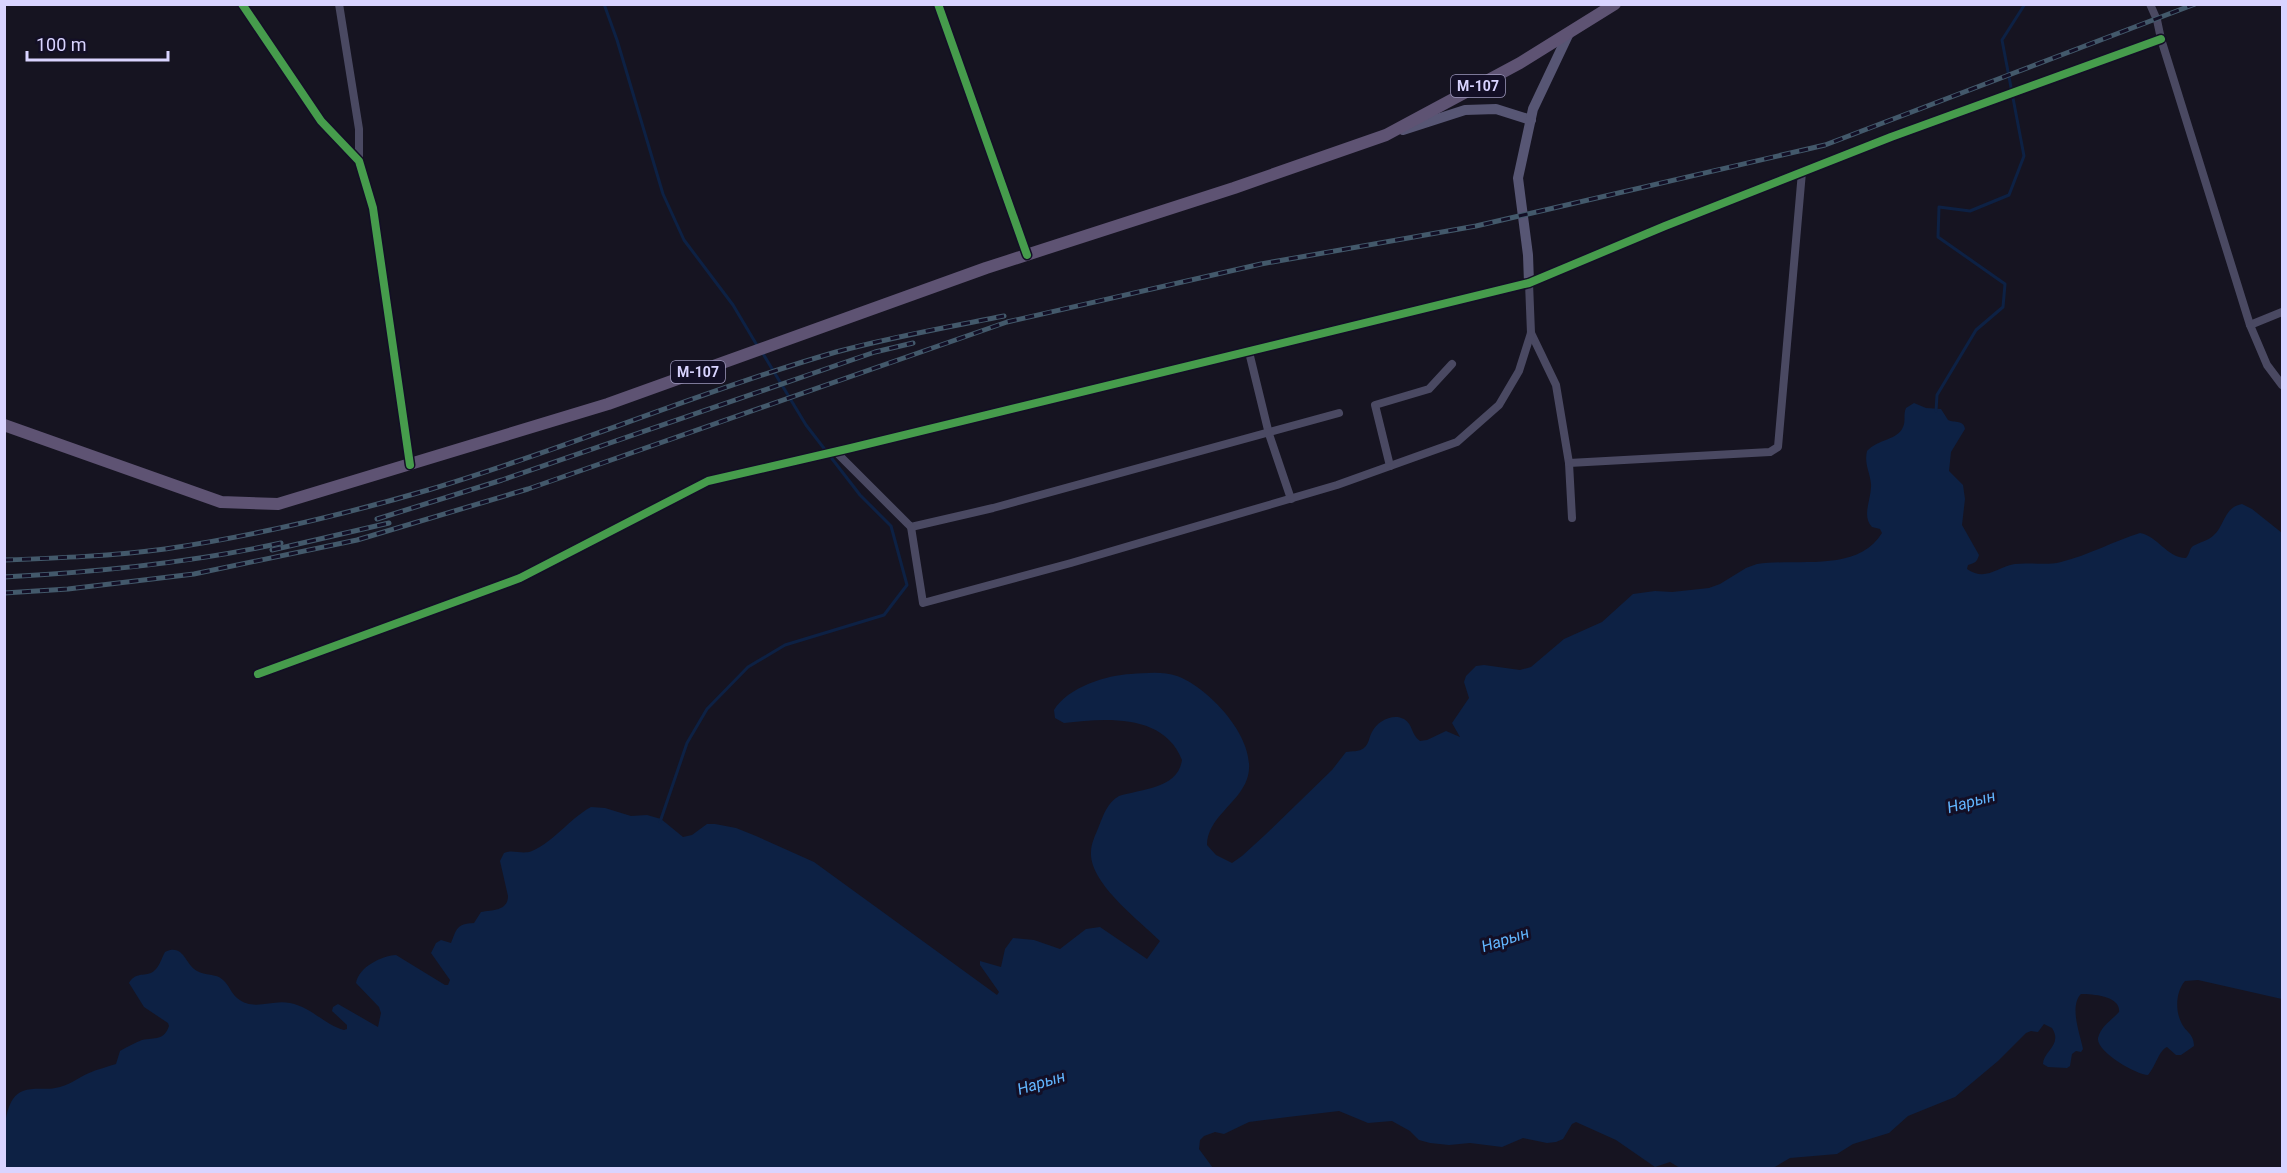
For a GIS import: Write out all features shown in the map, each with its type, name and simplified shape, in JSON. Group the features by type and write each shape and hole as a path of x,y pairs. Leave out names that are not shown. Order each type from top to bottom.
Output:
{"main road":[{"name":"М-107","path":"4,426 221,502 278,504 608,404 1027,255 1245,185 1386,135 1520,63 1616,4"}],"street":[{"path":"242,4 321,121 359,161"},
{"path":"339,4 359,129 359,161 373,208 410,465"},
{"path":"938,4 1027,255"},
{"path":"2150,4 2157,20 2250,325 2267,365 2283,385"},
{"path":"836,452 910,527 923,603 1291,499 1457,442 1499,405 1519,371 1531,333 1528,255 1518,178 1533,109 1569,33"},
{"path":"258,674 520,578 708,481 836,452 1529,283 1665,225 1891,137 2161,39"},
{"path":"1386,135 1465,110 1496,110 1531,120"},
{"path":"1569,463 1770,452 1778,447 1802,172"},
{"path":"2250,325 2283,312"},
{"path":"1531,333 1556,385 1569,463 1572,518"},
{"path":"1249,352 1269,434 1291,499"},
{"path":"1390,466 1375,405 1429,389 1452,364"},
{"path":"910,527 993,508 1339,413"}],"water":[{"name":"Нарын","path":"1914,403 1926,408 1941,409 1948,420 1964,426 1965,429 1951,452 1949,471 1963,485 1965,499 1962,525 1979,555 1975,562 1968,565 1967,569 1974,573 1986,574 2015,564 2061,562 2140,533 2152,538 2173,555 2186,558 2193,546 2207,540 2218,531 2228,512 2242,504 2252,509 2282,533 2282,999 2198,980 2185,981 2178,995 2178,1012 2183,1025 2193,1038 2194,1046 2181,1055 2176,1055 2167,1047 2148,1075 2118,1062 2099,1044 2098,1038 2102,1030 2119,1012 2116,1002 2105,997 2081,994 2076,1013 2083,1049 2081,1052 2076,1051 2072,1054 2070,1066 2067,1068 2048,1067 2043,1064 2055,1039 2052,1028 2044,1024 2038,1032 2026,1033 1998,1061 1955,1097 1908,1116 1889,1133 1853,1144 1837,1154 1790,1158 1773,1168 1680,1168 1670,1162 1655,1167 1616,1140 1576,1122 1572,1124 1563,1139 1556,1142 1547,1143 1523,1138 1502,1147 1470,1143 1449,1145 1419,1140 1410,1131 1392,1121 1368,1123 1339,1111 1249,1122 1224,1134 1215,1132 1204,1136 1200,1140 1199,1149 1213,1168 5,1168 5,1125 10,1104 16,1096 27,1090 65,1086 92,1072 116,1064 120,1051 142,1040 158,1038 167,1031 168,1023 144,1007 129,983 136,976 154,971 165,952 176,950 180,952 197,971 220,978 243,1002 256,1005 283,1002 298,1005 344,1030 347,1029 347,1025 332,1011 333,1007 338,1004 378,1027 381,1013 379,1007 356,983 361,972 378,960 396,955 448,985 450,980 431,953 436,943 441,940 451,943 458,928 474,923 481,912 499,909 505,905 508,896 500,861 504,853 528,852 540,847 591,807 605,808 631,816 647,815 661,819 683,837 692,835 707,824 736,828 814,862 997,995 999,992 980,965 980,961 1001,967 1005,949 1013,938 1034,940 1060,949 1086,929 1100,927 1147,959 1160,941 1107,889 1093,864 1091,849 1106,809 1112,802 1119,796 1166,782 1174,777 1182,760 1173,745 1162,734 1148,726 1115,720 1064,723 1055,718 1054,710 1069,695 1089,684 1111,677 1160,673 1172,674 1190,682 1217,704 1239,733 1249,764 1243,788 1208,835 1207,845 1216,855 1232,863 1265,835 1332,770 1346,752 1364,748 1374,728 1381,721 1395,717 1404,719 1420,741 1446,731 1460,737 1452,723 1469,698 1464,682 1466,676 1476,666 1520,670 1531,667 1564,639 1602,622 1633,594 1709,588 1757,564 1843,559 1871,546 1882,533 1880,529 1872,527 1867,518 1871,484 1867,451 1897,435 1904,425 1906,408"}],"waterway":[{"path":"604,4 663,194 684,240 733,305 758,347"},
{"path":"1936,411 1937,395 1976,330 2003,307 2005,284 1938,237 1939,207 1970,211 2009,195 2024,156 2002,40 2025,4"},
{"path":"660,822 687,743 707,709 748,667 785,645 884,615 907,585 891,526 860,495 806,425 762,352"}],"railway":[{"path":"4,593 68,589 194,574 357,540 528,489 1007,322 1261,264 1476,226 1825,145 2195,4"},
{"path":"4,560 105,555 165,549 232,538 330,516 479,474 733,385 836,352 1004,316"},
{"path":"377,519 502,480 875,352 913,343"},
{"path":"272,550 389,523"},
{"path":"4,577 144,566 281,543"}],"cycle path":[{"path":"242,4 321,121 359,161 373,208 410,465"},
{"path":"938,4 1027,255"},
{"path":"258,674 520,578 708,481 1529,283 1665,226 1891,137 2161,39"}]}
